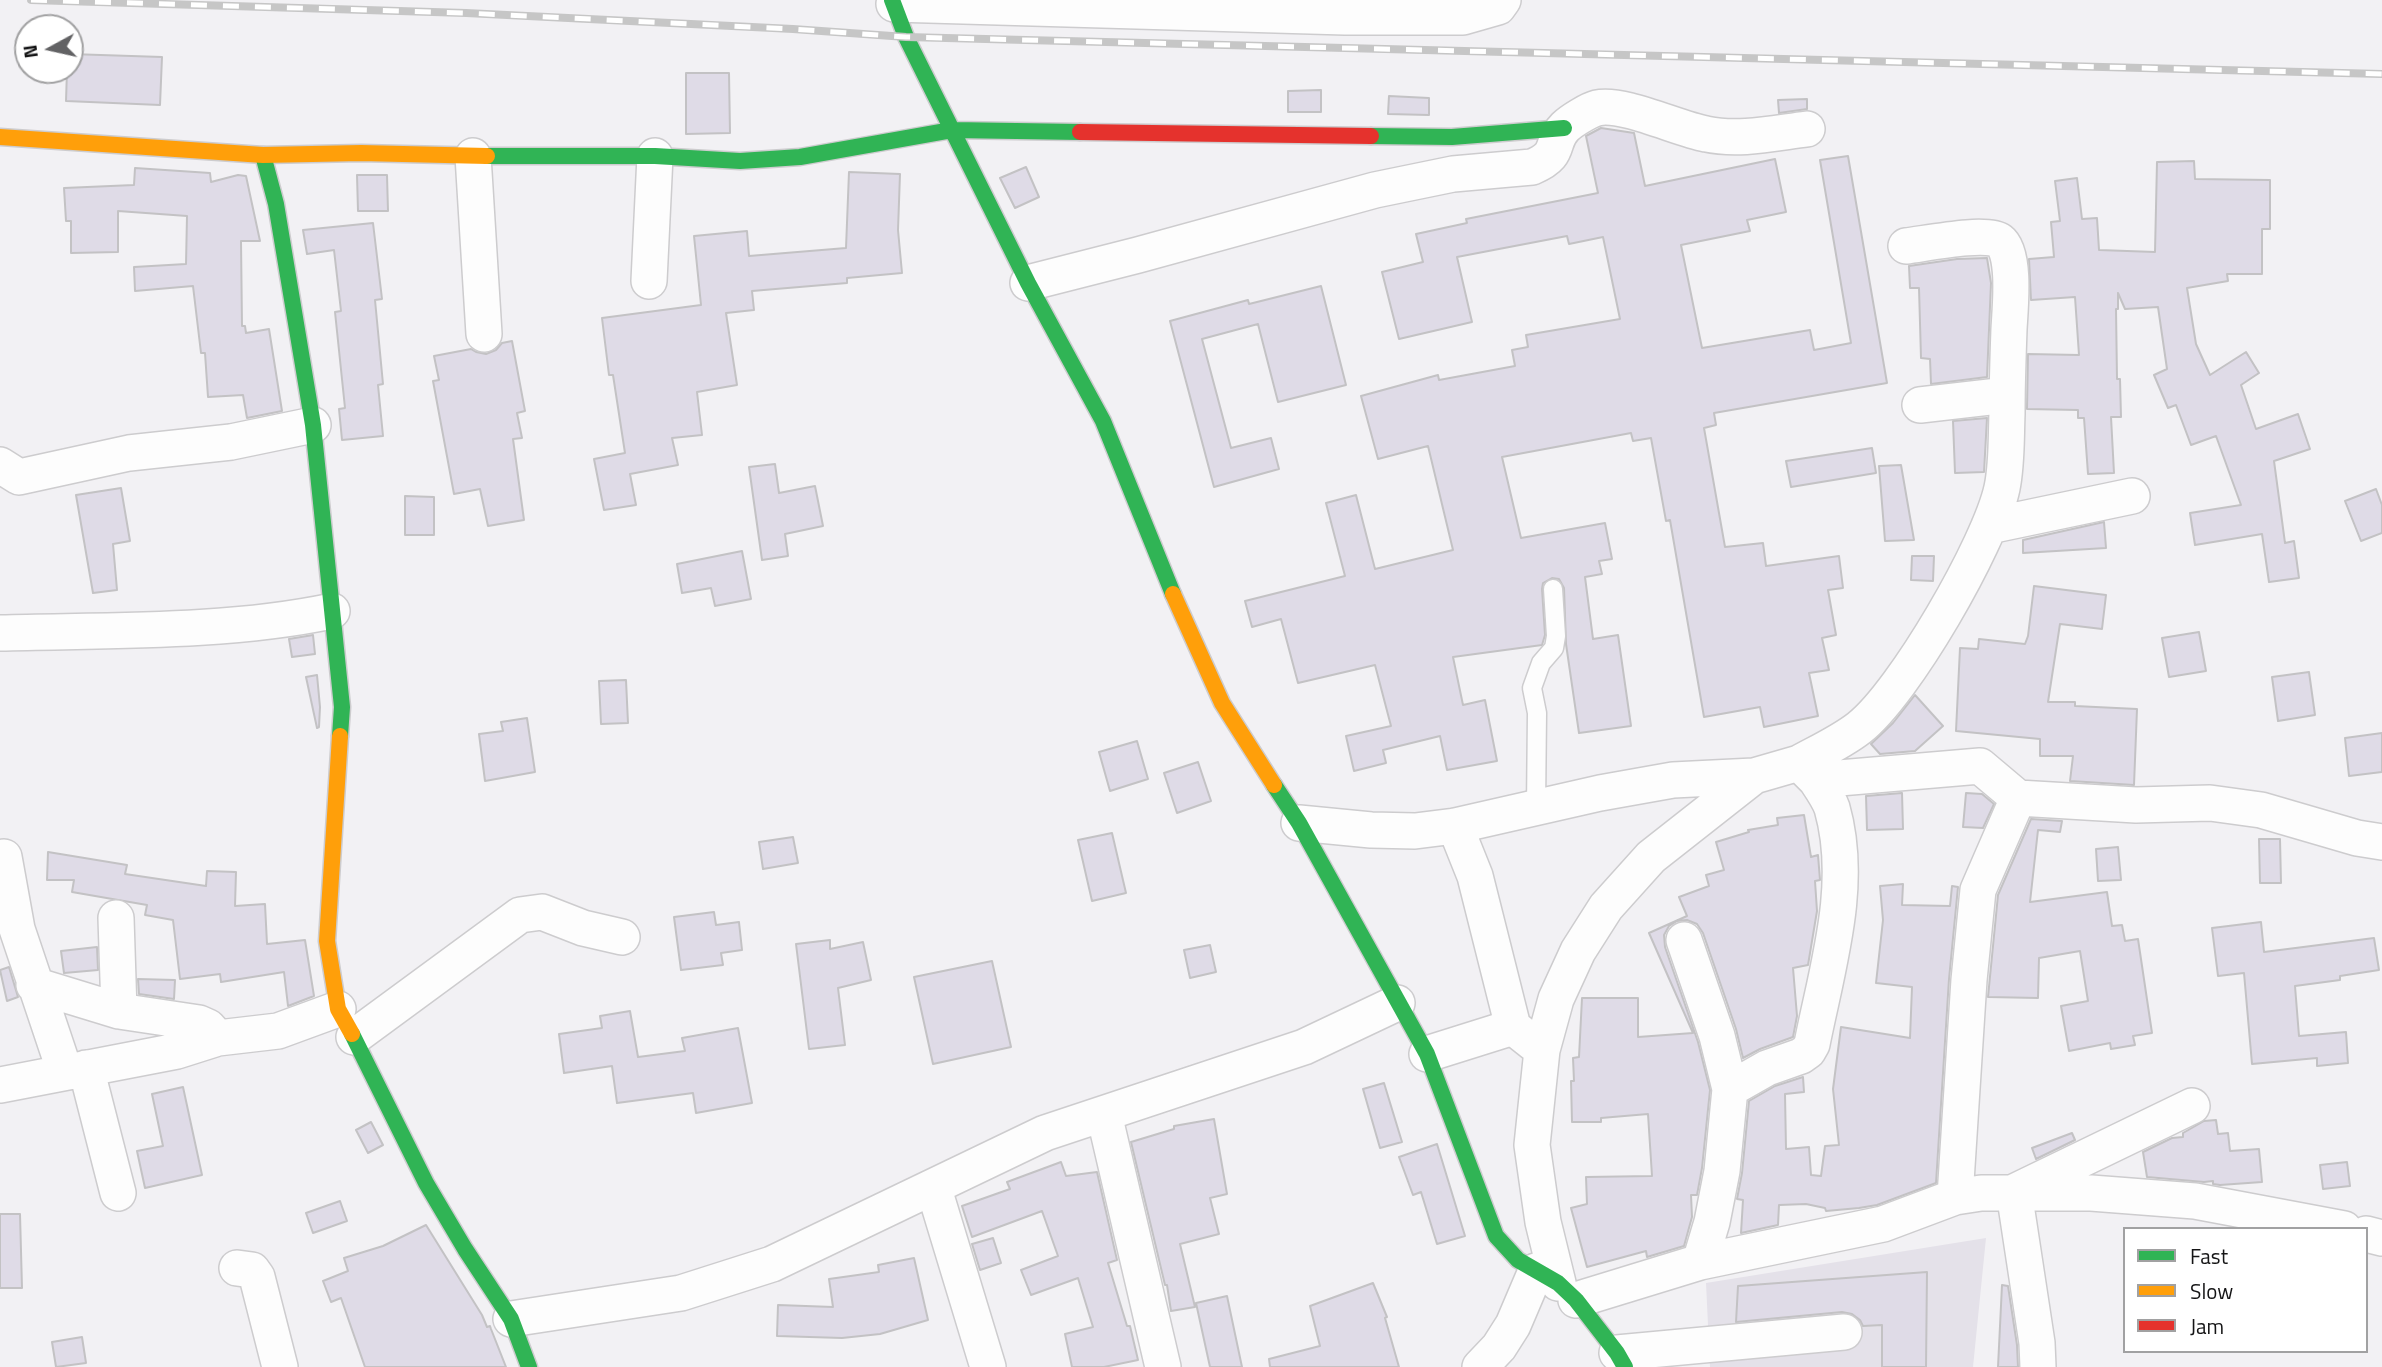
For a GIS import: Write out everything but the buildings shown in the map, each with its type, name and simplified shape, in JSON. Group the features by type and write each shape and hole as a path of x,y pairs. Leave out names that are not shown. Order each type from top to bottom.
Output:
{"street":[{"path":"1503,0 1497,6 1463,17 1345,17 893,2 906,37 1028,283 1103,421 1164,573 1222,704 1299,823 1427,1054 1496,1236 1518,1260 1556,1284 1621,1360 1844,1332"},
{"path":"0,137 263,155 361,153 655,156 740,161 800,158 952,130 1451,138 1564,128 1595,108 1613,107 1704,134 1731,138 1807,129"},
{"path":"1028,283 1375,190 1453,174 1532,167 1552,155 1564,128"},
{"path":"263,155 276,204 313,425 342,708 327,941 346,1023 426,1184 511,1320 528,1367"},
{"path":"473,156 484,334"},
{"path":"649,281 655,156"},
{"path":"1808,772 1860,727 1885,701 1915,661 1965,575 1989,526 2002,489 2006,457 2011,283 2007,250 2004,244 1991,237 1906,246"},
{"path":"1920,405 2007,395"},
{"path":"6,475 129,453 231,442 313,425"},
{"path":"1989,526 2132,496"},
{"path":"0,633 289,621 332,611"},
{"path":"1299,823 1415,831 1455,826 1673,780 1980,766 2018,798 2136,805 2210,803 2261,810 2357,838 2382,842"},
{"path":"1730,1089 1767,1068 1801,1056 1812,1044 1832,945 1840,873 1832,805 1808,772"},
{"path":"1556,1284 1543,1222 1532,1145 1542,1050 1556,999 1578,951 1606,907 1651,857 1754,776"},
{"path":"1955,1197 1969,980 1978,890 2018,798"},
{"path":"1455,826 1475,876 1513,1027 1542,1050"},
{"path":"4,857 17,929 34,985 75,1070 118,1193"},
{"path":"0,1085 177,1051 218,1038 346,1023 520,915 542,912 583,928 622,937"},
{"path":"116,918 119,1011"},
{"path":"1684,940 1717,1036 1730,1089 1722,1171 1712,1222 1700,1262"},
{"path":"34,985 119,1011 199,1023 208,1027 218,1038"},
{"path":"511,1320 681,1293 772,1264 934,1189 1045,1133 1304,1047 1398,1003"},
{"path":"1427,1054 1513,1027"},
{"path":"2014,1192 2192,1106"},
{"path":"1104,1114 1163,1367"},
{"path":"934,1189 988,1367"},
{"path":"2014,1192 2037,1343 2038,1367"},
{"path":"1480,1367 1499,1348 1513,1325 1556,1284 1700,1262 1883,1224 1955,1197 2014,1192 2091,1193 2195,1200 2334,1227"},
{"path":"237,1268 252,1270 257,1276 280,1367"}],"lane":[{"path":"1536,807 1537,713 1532,688 1541,663 1554,648 1556,636 1553,589"}],"shaded area":[{"path":"1986,1238 1973,1367 1710,1367 1706,1283"}],"railway":[{"path":"31,0 466,13 906,37 2382,74"}],"traffic: fast":[{"path":"892,0 906,37 1028,283 1103,421 1173,594"},
{"path":"1371,136 1452,137 1564,128"},
{"path":"487,156 655,156 740,161 800,157 952,130 1080,132"},
{"path":"263,155 276,204 313,425 342,707 340,736"},
{"path":"1274,785 1299,823 1427,1054 1496,1236 1518,1260 1558,1283 1576,1300 1625,1367"},
{"path":"352,1034 426,1183 511,1319 529,1367"}],"traffic: slow":[{"path":"0,137 263,155 361,153 487,156"},
{"path":"1173,594 1222,703 1274,785"},
{"path":"340,736 327,941 338,1009 352,1034"}],"traffic: jam":[{"path":"1080,132 1371,136"}]}
